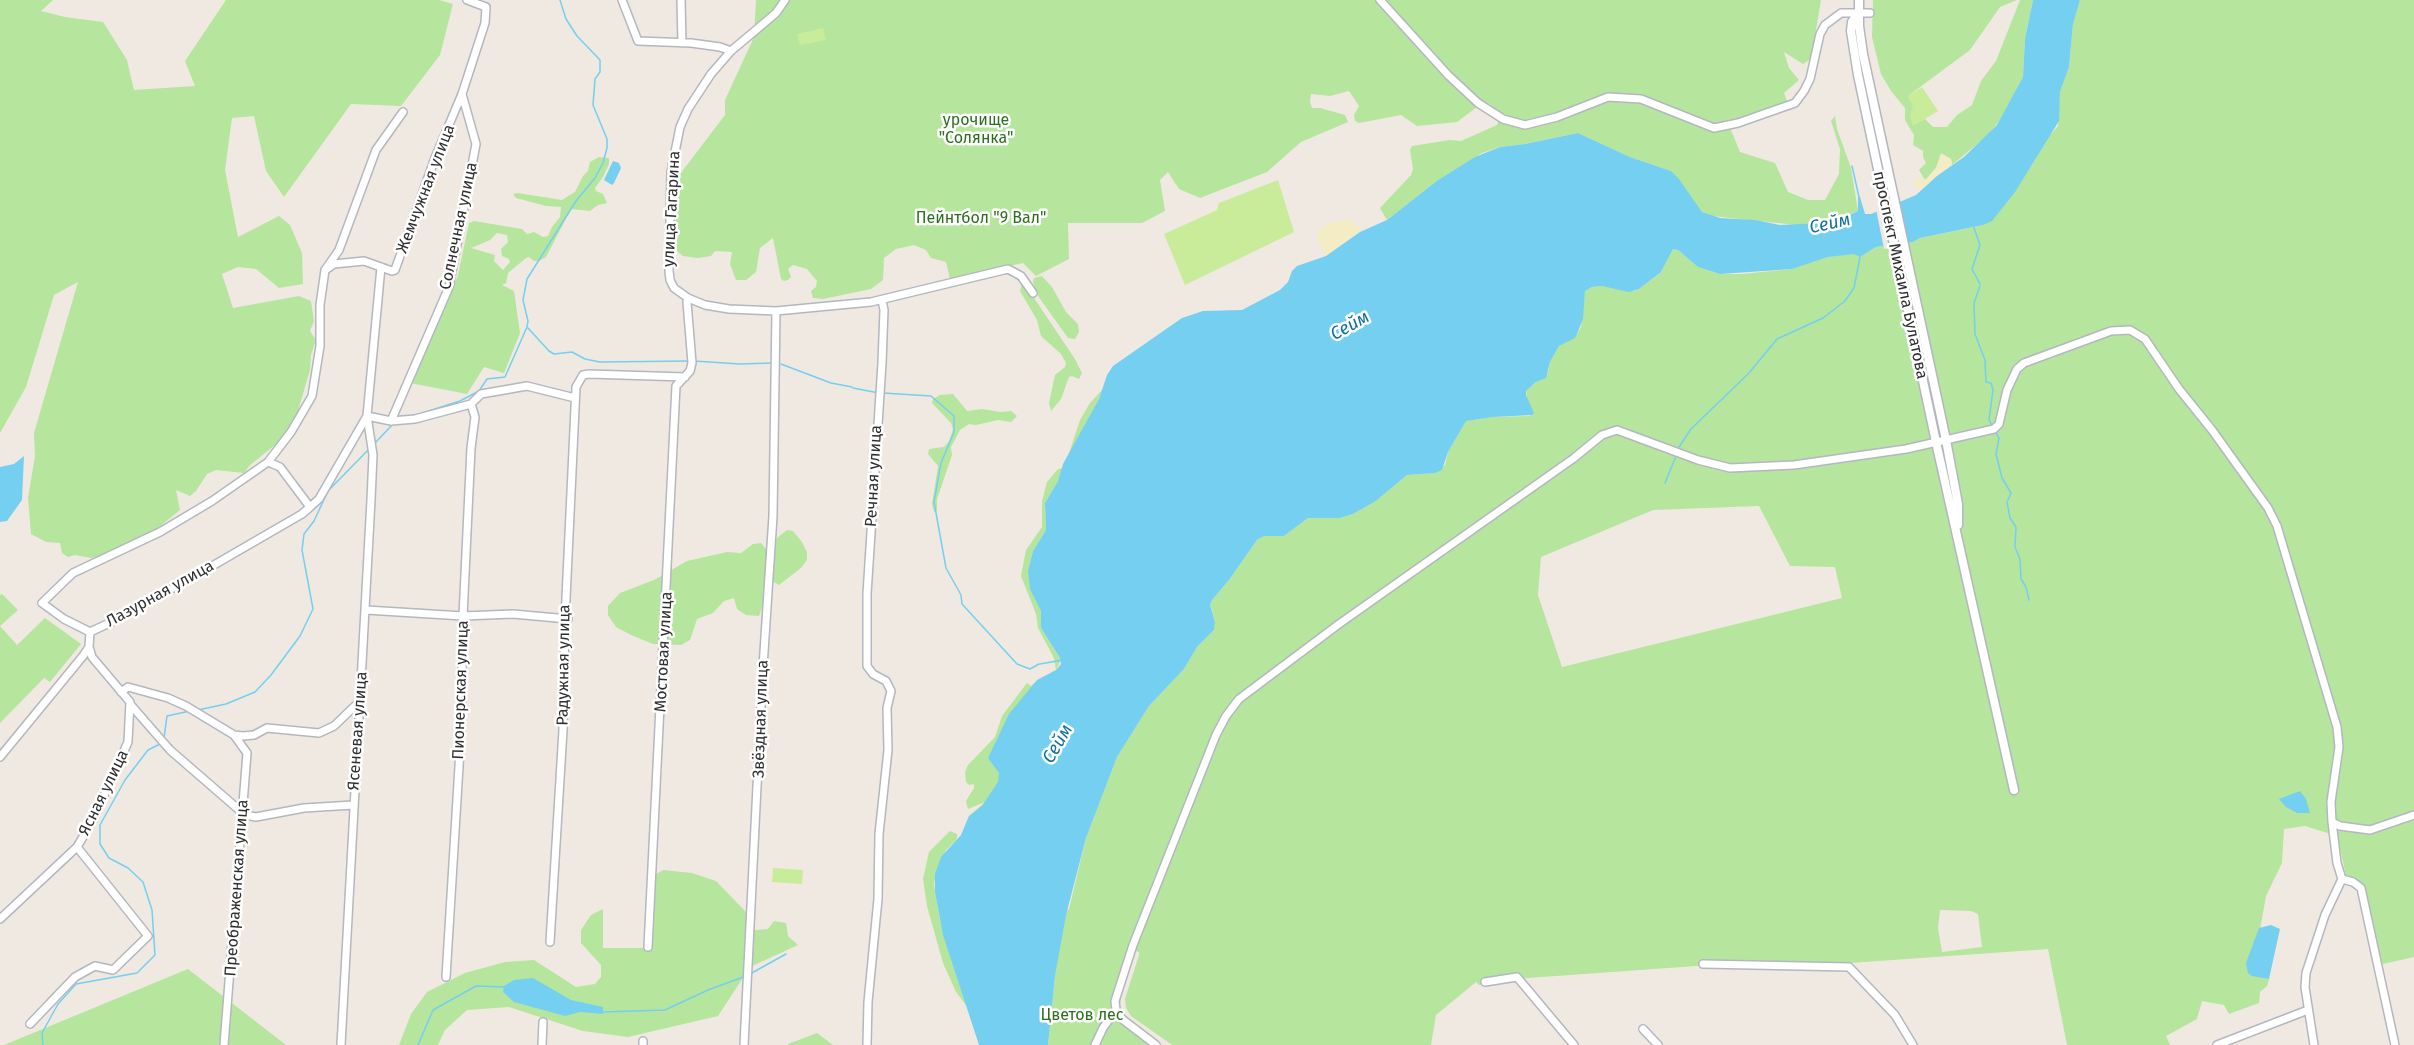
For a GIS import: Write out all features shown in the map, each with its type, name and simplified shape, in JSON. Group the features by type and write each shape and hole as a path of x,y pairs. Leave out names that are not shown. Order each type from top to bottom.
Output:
{"street":[{"path":"462,94 488,11 482,4 466,0"},
{"path":"622,0 638,41 720,47 730,51"},
{"path":"681,0 682,43"},
{"name":"улица Гагарина","path":"688,298 674,288 669,271 670,172 675,142 688,109 699,91 730,51 771,17 785,0"},
{"path":"1380,0 1448,75 1478,104 1503,119 1525,124 1557,117 1608,97 1641,99 1714,128 1738,123 1790,106 1801,95 1810,79 1822,29 1838,15 1870,13"},
{"name":"проспект Михаила Булатова","path":"1859,0 1858,13 1863,54 1886,184 1946,441 1958,504 1957,538"},
{"name":"Жемчужная улица","path":"325,270 334,264 364,261 392,272 395,270 435,158 462,94"},
{"name":"Солнечная улица","path":"391,421 448,286 476,144 462,94"},
{"path":"90,632 64,619 42,603 73,573 159,532 212,501 268,462 280,448 312,396 320,346 320,305 325,270 339,250 376,150 402,112"},
{"name":"Жемчужная улица","path":"368,416 381,267"},
{"name":"проспект Михаила Булатова","path":"1904,268 1936,442 2014,790"},
{"path":"688,298 705,305 729,309 776,311 882,300 1008,269 1021,276 1033,294"},
{"name":"Мостовая улица","path":"648,946 676,386 690,371 692,361 688,298"},
{"name":"Речная улица","path":"867,1045 868,1002 878,899 879,834 888,750 887,708 891,691 886,681 873,674 867,666 866,642 884,310 882,300"},
{"name":"Звёздная улица","path":"744,1045 773,516 776,311"},
{"path":"1095,1045 1103,1028 1116,1010 1118,989 1133,945 1216,735 1226,716 1239,699 1339,624 1602,435 1617,430 1623,431 1698,460 1730,468 1838,460 1946,441 1988,432 1999,424 2012,375 2024,363 2111,331 2130,330 2145,339 2179,389 2212,430 2268,508 2277,526 2331,699 2339,747 2331,802 2332,822 2337,863 2342,879 2325,915 2306,973 2304,987 2314,1045"},
{"name":"Радужная улица","path":"550,942 563,730 576,387 583,375 589,374 685,377"},
{"path":"368,416 391,421 415,419 471,404 481,394 526,386 575,398"},
{"name":"Пионерская улица","path":"446,977 461,734 463,616 471,448 475,417 471,404"},
{"name":"Лазурная улица","path":"89,647 90,632 116,620 302,514 319,499 368,416"},
{"name":"Ясеневая улица","path":"341,1045 373,455 368,416"},
{"path":"268,462 280,468 310,507"},
{"path":"366,610 463,616 513,614 567,619"},
{"path":"89,647 92,657 170,750 242,813 256,818 304,808 353,805"},
{"path":"0,757 89,647"},
{"path":"121,693 128,687 168,698 186,706 234,735 254,735 267,728 319,733 334,726 360,701"},
{"name":"Ясная улица","path":"0,919 77,847 93,820 128,742 130,704"},
{"name":"Преображенская улица","path":"224,1045 247,753 234,735"},
{"path":"2332,822 2350,828 2370,830 2414,815"},
{"path":"30,1024 75,977 95,966 113,970 148,936 77,847"},
{"path":"2342,879 2353,882 2361,888 2395,1045"},
{"path":"1703,964 1849,967 1895,1015 1913,1045"},
{"path":"1485,982 1517,977 1574,1045"},
{"path":"1116,1010 1129,1026 1156,1045"},
{"path":"2217,1045 2308,1010"},
{"path":"542,1045 543,1022"},
{"path":"1643,1029 1659,1045"}],"green space":[{"path":"0,0 53,0 41,11 103,22 127,60 134,90 195,86 185,61 226,0 439,0 453,4 440,55 401,106 351,104 284,197 266,171 254,116 232,118 225,170 238,237 279,216 290,225 302,253 303,284 279,288 256,269 238,267 222,274 233,308 299,296 311,301 314,321 310,331 316,340 298,411 281,440 249,466 244,473 216,470 207,474 190,496 176,490 180,510 154,531 112,554 91,558 75,555 68,557 62,553 60,543 46,542 31,534 28,498 35,456 34,433 78,282 54,295 26,387 0,433"},
{"name":"урочище \"Солянка\"","path":"756,0 1821,0 1811,59 1803,64 1784,52 1789,68 1799,80 1784,93 1788,104 1751,116 1727,120 1740,152 1775,163 1788,192 1808,200 1825,200 1839,174 1840,149 1831,121 1835,116 1837,129 1851,168 1858,211 1833,221 1797,225 1712,216 1702,212 1671,171 1630,157 1578,133 1500,147 1482,153 1438,180 1387,220 1380,208 1411,175 1413,169 1410,150 1412,146 1450,140 1461,141 1497,125 1500,116 1490,104 1477,107 1457,122 1417,126 1401,115 1359,123 1355,121 1354,115 1359,106 1349,91 1330,96 1311,94 1312,108 1345,115 1348,122 1301,142 1267,172 1200,198 1179,189 1168,172 1160,180 1165,211 1142,223 1068,223 1069,259 1036,276 1023,263 950,279 946,262 931,258 926,250 914,245 896,249 884,258 883,280 871,289 823,299 813,298 811,291 816,287 817,281 807,269 793,265 788,269 791,277 784,281 781,279 773,238 760,248 756,272 746,280 736,280 730,264 732,252 715,251 711,256 698,258 683,256 672,247 674,182 725,115 725,100 754,37"},
{"path":"1873,0 2017,0 2000,7 1970,50 1908,96 1913,105 1913,125 1925,119 1933,127 1947,127 1957,115 1972,105 1981,81 1996,61 2020,0 2033,0 2025,39 2023,77 2001,119 1988,135 1952,165 1951,159 1941,154 1936,168 1925,180 1919,170 1926,163 1923,151 1913,145 1914,135 1905,120 1905,108 1881,74 1872,37"},
{"name":"Цветов лес","path":"2080,0 2414,0 2414,957 2383,964 2378,958 2365,894 2357,880 2346,875 2337,836 2305,826 2284,829 2282,863 2266,896 2252,975 2269,979 2267,986 2260,992 2259,1003 2229,1014 2224,1005 2202,1001 2197,1019 2166,1036 2170,1045 2067,1045 2048,949 1850,963 1696,966 1514,979 1479,985 1476,982 1436,1015 1431,1045 1172,1045 1131,1016 1126,1008 1125,999 1139,955 1139,952 1135,951 1122,990 1120,1006 1131,1024 1161,1045 1048,1045 1060,945 1008,939 1069,909 1086,838 1117,757 1149,706 1184,669 1197,647 1214,630 1215,622 1210,604 1257,540 1264,536 1284,536 1308,518 1340,518 1353,514 1376,501 1407,475 1435,473 1445,465 1448,452 1466,421 1493,417 1530,416 1526,391 1548,372 1550,362 1559,346 1577,334 1581,327 1585,291 1592,287 1602,286 1634,291 1639,289 1661,272 1673,249 1678,250 1698,267 1720,274 1742,274 1791,269 1828,257 1854,253 1860,257 1876,247 1913,242 1920,238 1983,225 2033,163 2044,142 2058,126 2060,92 2069,67 2073,23","holes":["1759,506 1790,566 1835,567 1842,598 1562,667 1538,595 1541,557 1653,510","1940,910 1971,911 1978,914 1982,947 1942,952 1938,928"]},
{"path":"823,28 826,40 800,45 797,34"},
{"path":"1922,87 1938,111 1913,126 1910,115 1913,105 1908,96"},
{"path":"599,157 609,158 609,164 603,177 595,188 603,194 607,203 598,205 590,211 571,209 546,257 539,261 526,258 508,273 506,283 502,285 514,291 520,333 504,373 484,367 467,394 410,383 458,275 469,223 474,221 522,229 527,234 534,232 543,237 548,236 560,217 561,207 546,206 516,198 513,194 562,200 575,192 588,171 590,162","holes":["497,233 507,235 508,242 501,249 502,256 510,262 503,270 494,261 495,255 471,248 490,240"]},
{"path":"1278,180 1294,232 1185,285 1164,234 1217,210 1219,203"},
{"path":"1042,276 1052,287 1066,312 1078,324 1079,332 1075,339 1068,338 1038,296 1033,282 1034,278"},
{"path":"1022,283 1075,359 1082,373 1079,379 1069,377 1061,399 1051,411 1049,403 1055,375 1065,367 1066,363 1061,354 1041,336 1037,320 1020,291"},
{"path":"1103,389 1067,459 1080,420 1090,403"},
{"path":"953,394 967,411 982,409 1011,411 1017,416 1011,422 998,420 976,425 969,424 960,430 951,447 952,455 937,499 937,511 934,512 932,504 938,466 928,454 929,449 944,447 953,429 951,423 932,403 933,399 940,395"},
{"path":"1063,468 1045,503 1046,530 1033,551 1028,571 1041,611 1041,628 1061,660 1056,670 1054,658 1038,628 1036,614 1021,576 1026,550 1042,527 1042,501 1047,482 1058,469"},
{"path":"787,530 793,531 802,542 807,552 807,560 801,568 779,585 772,581 773,548 777,538"},
{"path":"761,543 767,550 764,602 759,616 746,615 737,609 734,598 724,601 713,613 697,619 690,640 681,645 653,644 631,635 616,627 608,615 608,606 620,593 654,580 687,561 727,552 741,553 753,544"},
{"path":"2,594 18,610 0,626 0,595"},
{"path":"45,618 81,644 50,682 44,678 0,723 0,626 17,645"},
{"path":"1027,683 1031,686 1034,683 1071,725 965,829 969,816 985,802 968,809 966,801 974,784 969,785 966,782 965,772 968,765 995,737 1002,716"},
{"path":"950,831 957,834 957,839 946,850 934,883 940,920 968,1008 956,992 943,963 927,906 923,879 929,852"},
{"path":"773,868 803,870 802,884 772,882"},
{"path":"663,870 692,873 716,881 745,911 755,930 768,929 774,921 786,923 788,936 798,945 750,967 718,1016 628,1037 583,1031 509,1007 467,1010 445,1030 438,1045 399,1045 411,1014 427,992 465,973 505,962 534,960 576,987 595,984 601,977 601,965 581,943 581,930 591,915 603,909 603,948 645,948 650,878"},
{"path":"188,969 286,1045 4,1045"},
{"path":"817,1033 833,1045 788,1045 788,1044"}],"sand":[{"path":"1941,153 1951,159 1952,165 1920,191 1914,184 1915,178 1926,180 1936,168"},
{"path":"1347,219 1354,221 1360,232 1326,256 1318,241 1318,231 1327,224"}],"water":[{"name":"Сейм","path":"2033,0 2080,0 2073,24 2069,67 2060,92 2059,121 2015,192 1992,221 1983,225 1920,238 1913,242 1876,247 1860,257 1854,254 1828,257 1792,269 1720,274 1698,267 1678,250 1673,249 1661,272 1639,289 1629,292 1602,286 1592,287 1585,291 1583,319 1575,338 1559,346 1550,362 1546,378 1536,382 1526,391 1534,413 1532,415 1466,421 1448,452 1442,470 1435,473 1407,475 1376,501 1353,514 1340,518 1308,518 1284,536 1264,536 1257,540 1212,600 1210,605 1215,622 1214,630 1197,647 1184,669 1149,706 1117,757 1086,838 1066,915 1055,976 1048,1045 979,1045 943,935 935,892 935,874 941,857 961,835 969,816 982,806 998,782 999,773 988,758 1009,714 1037,680 1056,670 1061,664 1060,658 1041,628 1041,611 1030,589 1028,571 1033,551 1046,530 1045,503 1058,481 1063,464 1099,399 1107,375 1113,366 1182,318 1203,311 1242,310 1280,290 1288,282 1292,271 1297,266 1326,256 1360,232 1387,220 1438,180 1475,157 1500,147 1578,133 1630,157 1671,171 1702,212 1720,218 1755,220 1780,225 1821,223 1841,219 1858,211 1858,197 1860,197 1865,214 1871,214 1916,195 1937,176 1964,157 1997,125 2023,77 2025,39"},
{"path":"613,161 619,163 621,168 612,185 604,180"},
{"path":"24,456 22,500 7,521 0,522 0,467 14,464"},
{"path":"2300,791 2306,799 2310,813 2297,813 2286,807 2279,799"},
{"path":"2271,925 2280,929 2269,979 2252,976 2248,973 2246,963 2259,928"},
{"path":"533,978 571,1000 603,1007 603,1014 580,1012 565,1016 514,1002 503,992 504,986 514,980"}],"pier":[{"path":"1898,199 1907,246 1884,249 1876,209"}],"waterway":[{"path":"413,416 460,401 479,391 487,379 505,377 527,327 528,321 523,300 527,279 603,163 607,139 593,105 595,79 600,72 600,60 577,36 566,19 560,0"},
{"path":"1852,166 1859,197"},
{"path":"1973,225 1980,245 1972,269 1980,284"},
{"path":"1679,447 1691,429 1749,373 1777,339 1823,318 1845,301 1854,288 1860,257"},
{"path":"1980,286 1974,303 1975,334 1985,360 1986,382 1991,383 1993,390 1989,420 1993,427"},
{"path":"528,328 554,354 572,352 585,359 600,362 689,361"},
{"path":"694,361 740,364 773,363"},
{"path":"781,364 831,383 852,387"},
{"path":"853,388 879,393"},
{"path":"883,393 931,396 954,416 954,432 941,463 934,502 946,568 961,595 962,604 1017,664 1030,669 1039,664"},
{"path":"375,443 394,423"},
{"path":"1995,431 1999,438 1996,454 2002,478 2011,493 2007,502 2010,518 2016,527 2015,547 2020,559 2021,579 2026,587 2029,600"},
{"path":"198,710 226,704 255,692 271,675 300,636 313,609 302,550 304,534 314,521 328,491 369,449"},
{"path":"1665,483 1676,456"},
{"path":"1040,664 1063,660"},
{"path":"164,738 167,716 190,711"},
{"path":"43,1045 42,1033 58,1004 76,984 137,973 155,955 152,910 143,882 128,868 109,858 100,844 100,825 125,780 148,750 160,744"},
{"path":"750,974 786,954"},
{"path":"602,1012 665,1010 746,976"},
{"path":"418,1045 433,1010 476,986 505,987"}],"park label":[{"name":"Пейнтбол \"9 Вал\"","path":"981,219"}]}
